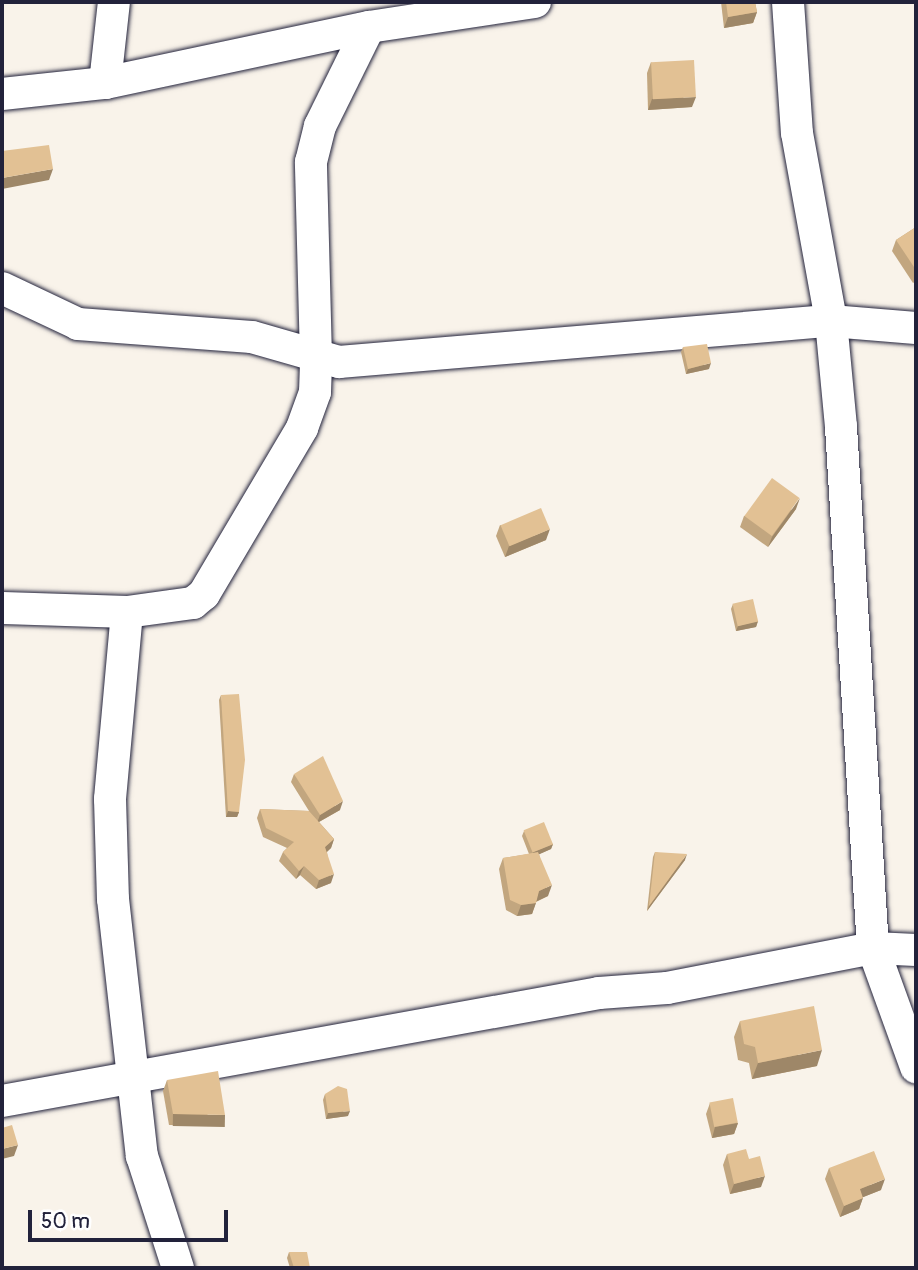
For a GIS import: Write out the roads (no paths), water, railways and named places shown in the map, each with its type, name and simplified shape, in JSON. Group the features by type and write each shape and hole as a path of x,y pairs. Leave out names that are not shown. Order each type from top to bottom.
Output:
{"street":[{"path":"105,83 114,2"},
{"path":"2,94 105,83 369,27 535,2"},
{"path":"788,2 797,133 831,321 873,948 916,1068"},
{"path":"2,608 127,612 194,603 214,584 302,428 315,392 311,162 320,126 369,27"},
{"path":"2,288 78,324 252,337 316,358 357,360 831,321 916,328"},
{"path":"127,612 110,799 129,1076 142,1156 178,1268"},
{"path":"2,1101 129,1076 873,948 916,950"}]}
